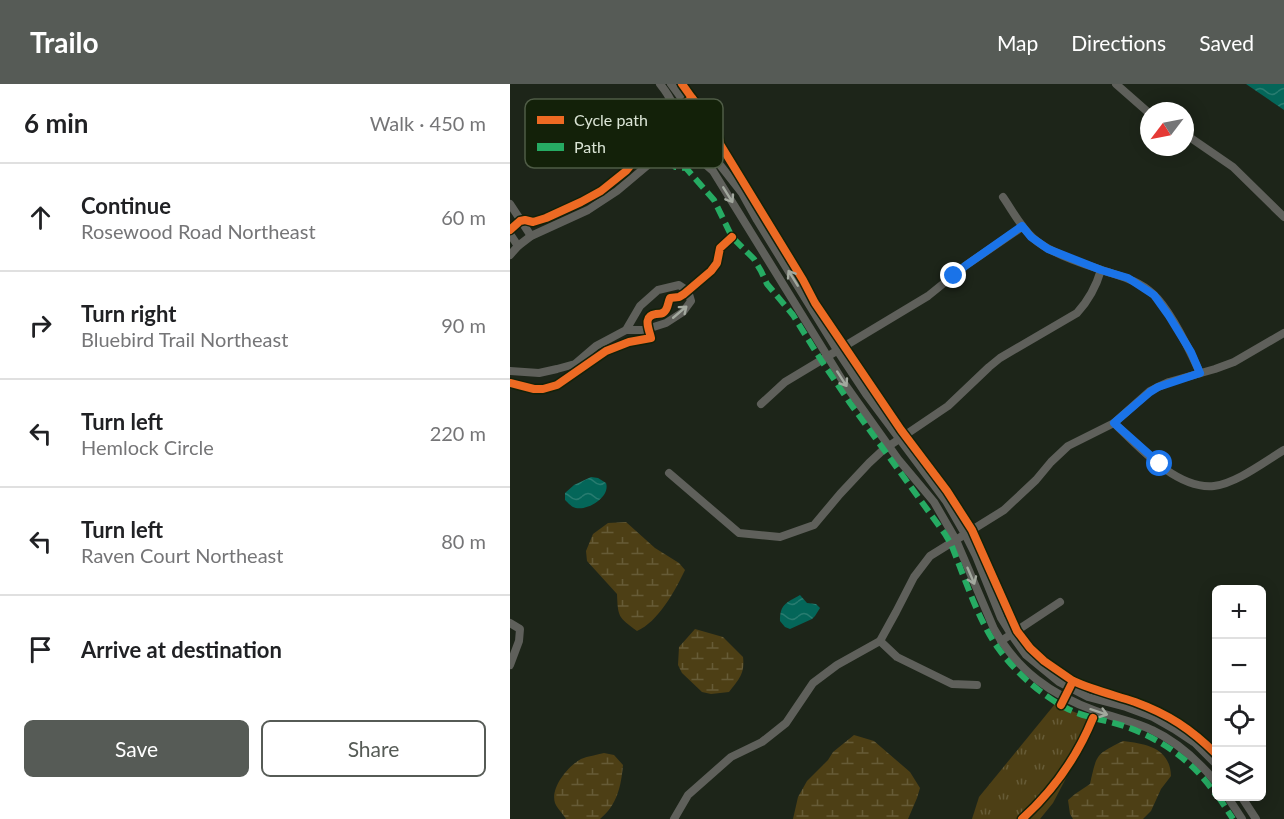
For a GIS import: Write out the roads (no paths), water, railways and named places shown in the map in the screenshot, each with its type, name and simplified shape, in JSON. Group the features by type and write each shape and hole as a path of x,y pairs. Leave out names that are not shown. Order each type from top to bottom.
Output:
{"street":[{"path":"660,84 670,99"},
{"path":"672,84 682,99"},
{"path":"1116,84 1140,105"},
{"path":"1194,141 1238,171 1284,217"},
{"path":"510,255 531,236 588,210 617,192 645,168"},
{"path":"710,168 844,383 898,459 934,502 956,540 981,601 1001,641 1022,667 1048,689 1072,702 1152,730 1176,744 1201,764 1212,777"},
{"path":"722,168 742,193 866,394 946,501 965,534 1001,618 1026,655 1059,682 1088,697 1153,717 1195,743 1212,760"},
{"path":"1003,197 1031,237 1048,249 1128,278 1154,295 1191,352 1200,373"},
{"path":"510,204 531,236"},
{"path":"761,404 785,382 928,296 965,266 1022,226"},
{"path":"510,234 519,246"},
{"path":"669,473 739,533 780,537 814,525 869,462 948,406 1000,358 1077,313 1092,295 1101,270"},
{"path":"510,371 539,373 575,364 596,346 626,330 644,330 666,323 683,312 690,302 688,291 679,285 658,290 640,306 626,330"},
{"path":"674,819 688,795 731,757 762,742 786,723 813,683 837,665 880,641 914,577 930,556 991,519 1036,480 1068,446 1114,423 1158,387 1234,362 1284,333"},
{"path":"1114,423 1173,475 1189,483 1201,485 1214,486 1238,478 1284,450"},
{"path":"1001,641 1060,602"},
{"path":"510,623 520,629 519,641 510,665"},
{"path":"880,641 897,657 952,684 978,685"},
{"path":"1230,801 1242,819"},
{"path":"1244,801 1256,819"}],"water":[{"path":"1246,84 1284,84 1284,110"},
{"path":"591,477 606,483 601,499 584,508 572,506 565,500 565,493 574,485"},
{"path":"800,595 807,603 816,604 820,608 812,619 790,629 780,621 781,611 788,602"}]}
